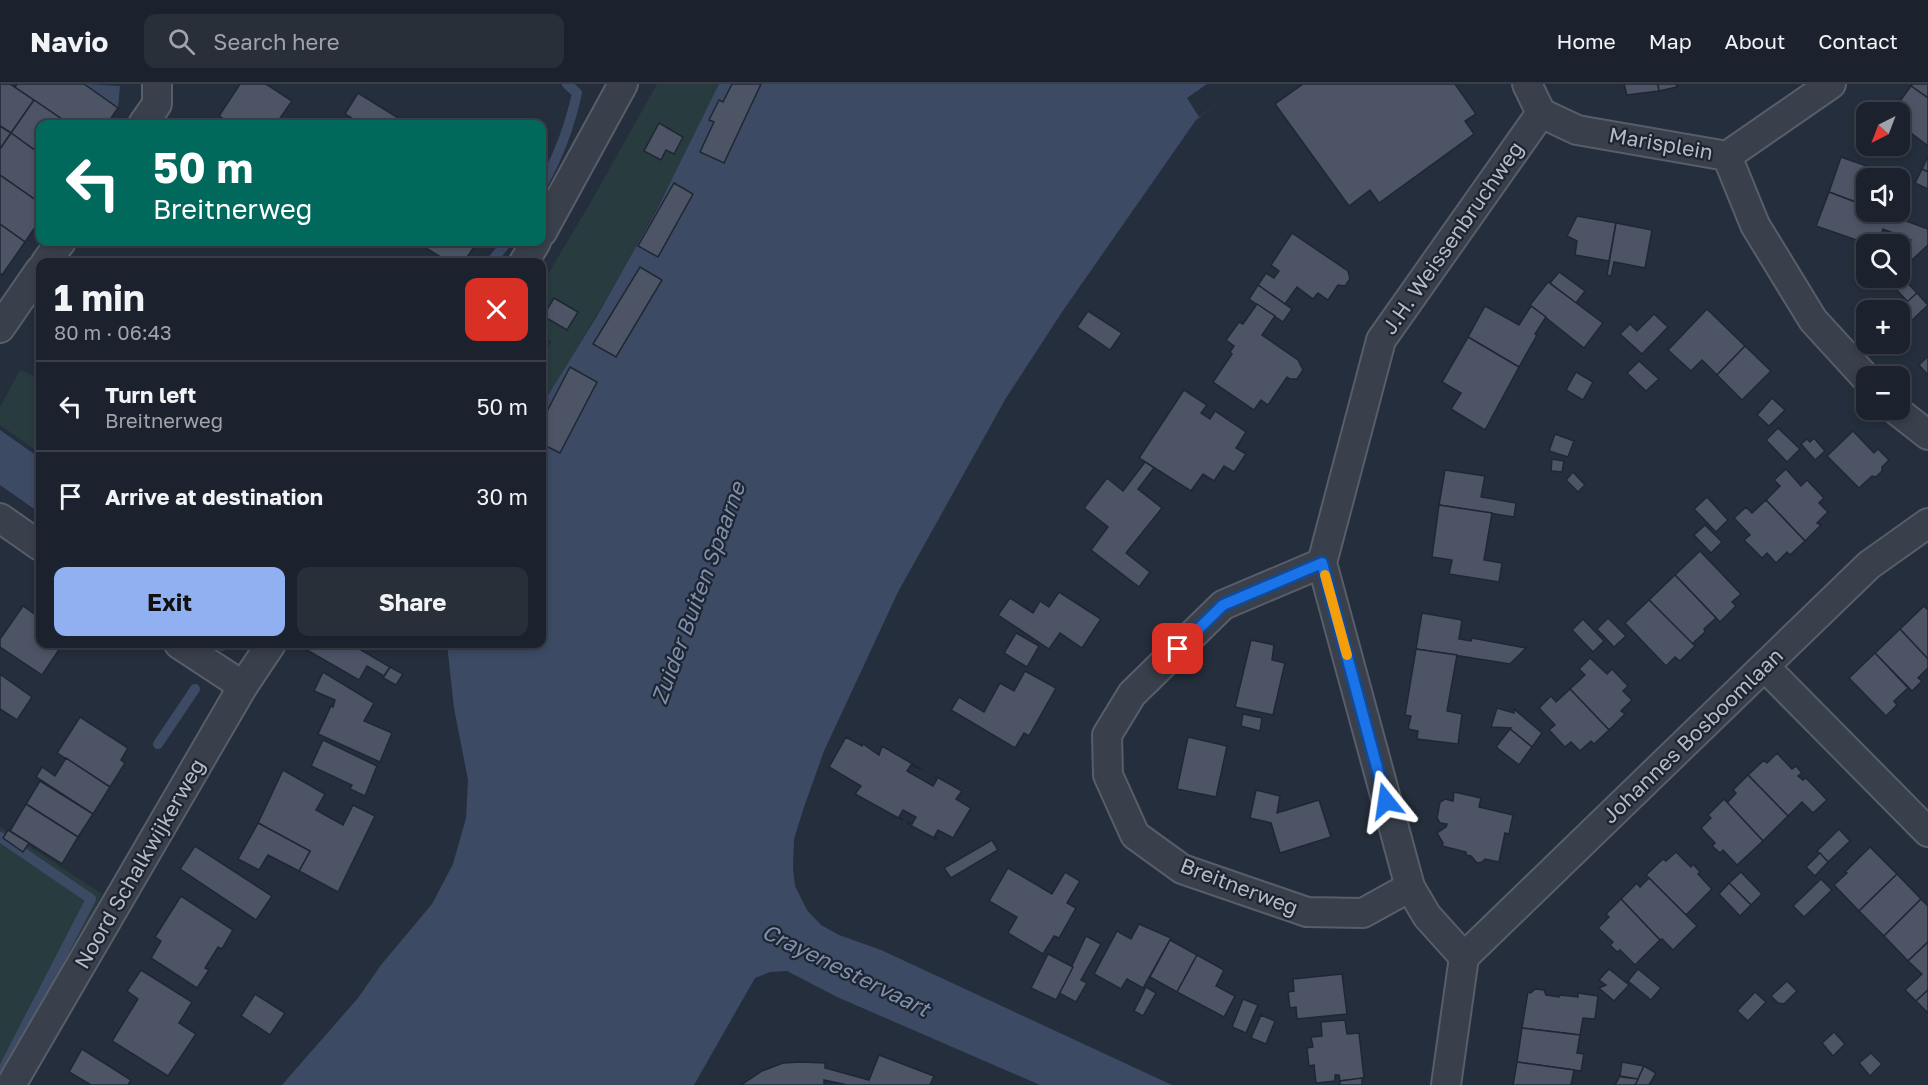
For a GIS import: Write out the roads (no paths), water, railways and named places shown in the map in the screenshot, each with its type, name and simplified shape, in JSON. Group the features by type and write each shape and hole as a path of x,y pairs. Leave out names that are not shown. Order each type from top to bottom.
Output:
{"street":[{"path":"146,120 157,104 157,84"},
{"path":"546,225 623,84"},
{"path":"1527,84 1541,112"},
{"name":"Marisplein","path":"1541,112 1577,130 1727,156 1831,84"},
{"name":"J.H. Weissenbruchweg","path":"1464,957 1426,916 1410,888 1322,563 1381,340 1541,112"},
{"path":"1727,156 1755,225 1813,320 1856,367"},
{"path":"0,328 36,276"},
{"path":"1909,420 1928,435"},
{"path":"0,518 36,543"},
{"name":"Johannes Bosboomlaan","path":"1464,957 1869,565 1928,523"},
{"name":"Breitnerweg","path":"1322,563 1223,605 1132,694 1107,735 1108,774 1136,836 1182,868 1307,912 1363,913 1410,888"},
{"path":"185,648 243,687"},
{"name":"Noord Schalkwijkerweg","path":"11,1085 243,687 268,648"},
{"path":"1766,667 1928,832"},
{"path":"1446,1085 1464,957"}],"water":[{"path":"85,84 120,86 118,108"},
{"path":"719,84 1242,84 1196,120 1062,312 1006,398 898,592 824,751 794,839 795,886 807,910 821,925 839,935 881,950 1172,1085 1040,1085 837,997 787,971 770,972 755,978 694,1085 282,1085 358,998 381,965 432,904 453,864 466,818 468,780 454,708 447,648 546,648 546,399 597,316 656,211"},
{"path":"0,430 36,455 36,510 0,485"}],"waterway":[{"path":"546,178 563,141 577,93 567,84"},
{"path":"494,258 504,246"},
{"path":"158,744 195,689"},
{"path":"0,837 91,899 0,1075"}],"water label":[{"name":"Zuider Buiten Spaarne","path":"698,593"},
{"name":"Crayenestervaart","path":"846,970"}]}
